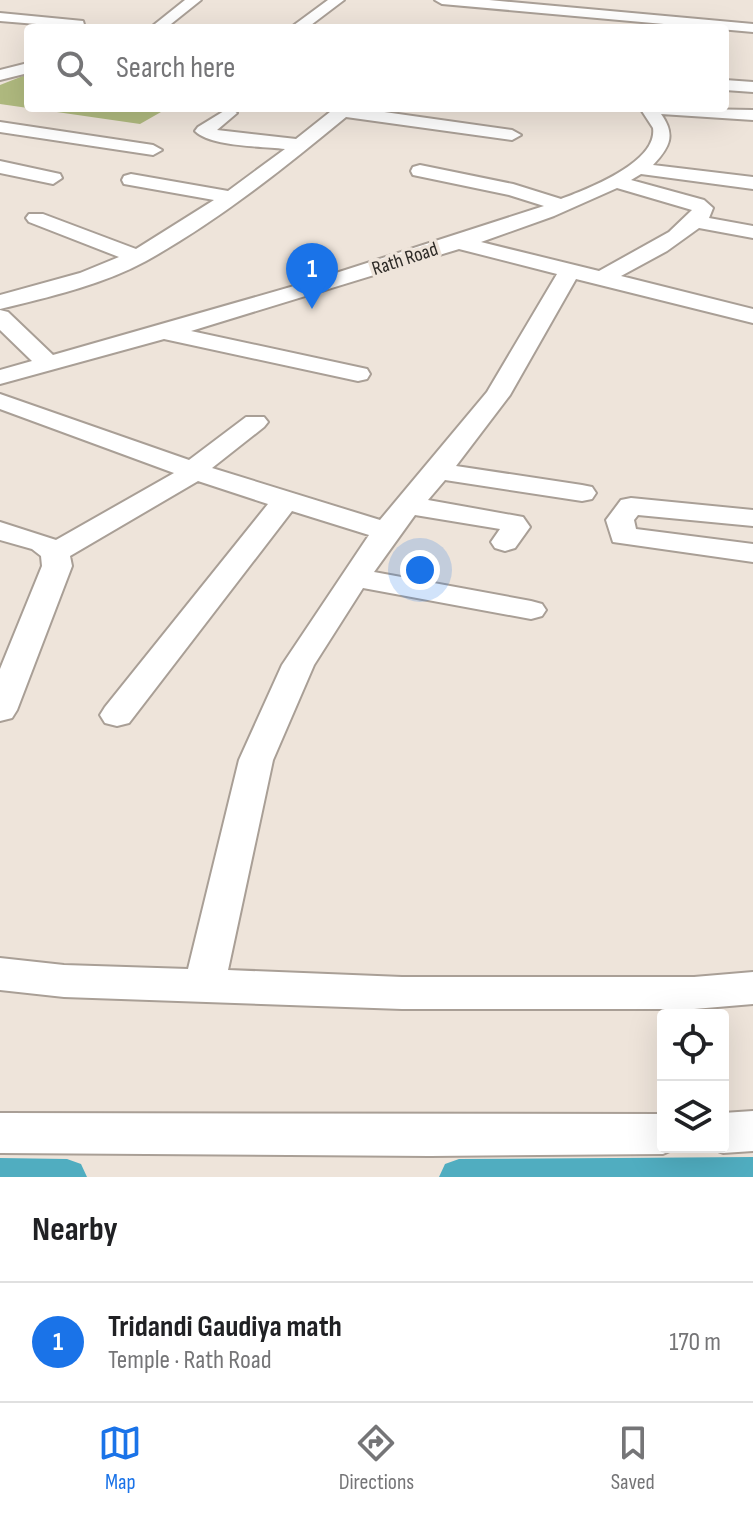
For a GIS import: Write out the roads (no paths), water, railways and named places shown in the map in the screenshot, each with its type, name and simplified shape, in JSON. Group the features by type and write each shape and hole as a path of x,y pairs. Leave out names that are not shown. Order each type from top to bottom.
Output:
{"street":[{"path":"162,24 194,0"},
{"path":"303,24 337,0"},
{"path":"442,0 642,24"},
{"path":"614,23 643,4"},
{"path":"469,20 490,5"},
{"path":"3,17 25,6"},
{"path":"3,17 77,24"},
{"path":"729,27 753,28"},
{"path":"0,75 24,69"},
{"path":"729,85 753,87"},
{"path":"0,302 88,278 138,257 268,173 341,112"},
{"path":"356,112 512,135"},
{"path":"445,127 461,112"},
{"name":"Rath Road","path":"0,377 256,307 458,242 559,205 615,182 656,152 665,135 663,127 651,112"},
{"path":"711,112 753,115"},
{"path":"228,113 204,131 219,136 299,145"},
{"path":"0,127 153,150"},
{"path":"0,167 53,178"},
{"path":"636,168 753,183"},
{"path":"420,171 513,190 559,205"},
{"path":"131,180 231,197"},
{"path":"602,278 698,222 704,213 697,204 615,182"},
{"path":"36,218 138,257"},
{"path":"698,222 753,232"},
{"path":"458,242 753,316"},
{"path":"204,985 256,760 298,665 386,531 498,395 570,271"},
{"path":"0,317 49,364"},
{"path":"163,332 358,374"},
{"path":"0,401 285,501 386,531"},
{"path":"55,553 195,470 255,422"},
{"path":"438,471 582,493"},
{"path":"117,715 285,501"},
{"path":"408,505 513,523 516,527 505,542"},
{"path":"753,518 631,506 620,520 623,536 753,553"},
{"path":"0,531 42,543 55,553 57,566 0,710"},
{"path":"355,578 531,610"},
{"path":"0,974 64,981 402,993 694,993 753,988"},
{"path":"729,1133 753,1131"},
{"path":"0,1133 657,1134"}],"waterway":[{"path":"459,1177 753,1175"},
{"path":"0,1176 67,1177"}],"place":[{"name":"Tridandi Gaudiya math","path":"312,309"}]}
